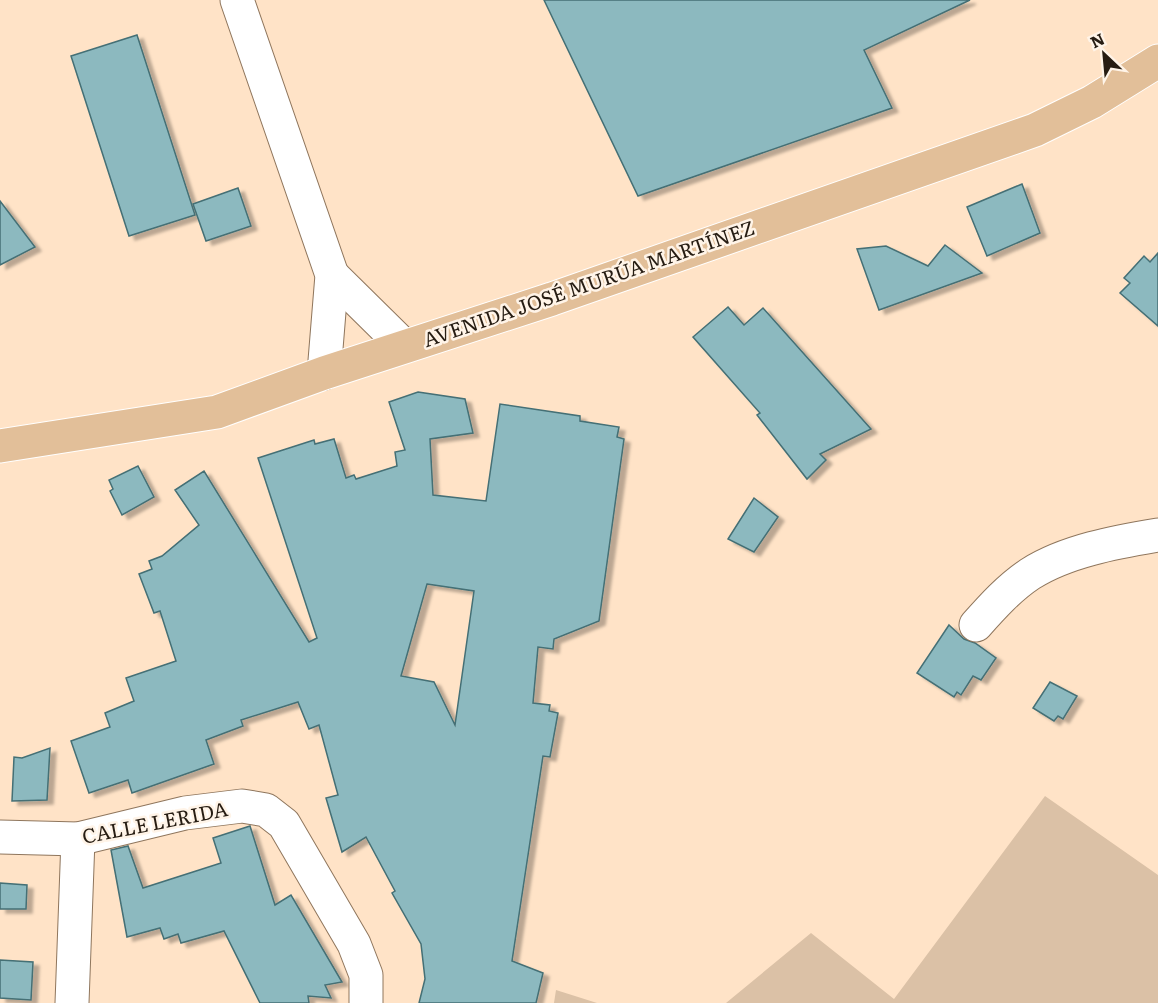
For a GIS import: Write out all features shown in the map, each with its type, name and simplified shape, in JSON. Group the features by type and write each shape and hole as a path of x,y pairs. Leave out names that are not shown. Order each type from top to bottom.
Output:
{"main road":[{"name":"AVENIDA JOSÉ MURÚA MARTÍNEZ","path":"0,446 217,412 404,346 552,299 1035,130 1092,102 1158,61"}],"street":[{"path":"237,0 332,275 324,373"},
{"path":"332,275 404,346"},
{"path":"976,625 1001,598 1030,574 1059,559 1158,535"},
{"name":"CALLE LERIDA","path":"0,837 78,839 185,813 242,806 266,810 284,824 354,944 366,975 366,1003"},
{"path":"72,1003 78,839"}],"shaded area":[{"path":"1045,796 1158,875 1158,1003 726,1003 811,933 894,999"},
{"path":"556,990 597,1003 554,1003"}],"building":[{"path":"544,0 970,0 864,50 892,108 638,196"},
{"path":"137,35 195,215 129,236 71,56"},
{"path":"1022,184 1040,233 987,256 967,207"},
{"path":"238,188 251,226 206,241 193,204"},
{"path":"0,201 35,247 0,265"},
{"path":"945,245 982,273 879,310 857,249 886,246 928,266"},
{"path":"1158,253 1158,326 1120,293 1130,283 1124,278 1144,256 1150,262"},
{"path":"728,307 744,325 763,308 871,429 820,454 826,460 807,479 757,415 760,413 693,337"},
{"path":"418,392 465,399 473,433 430,439 433,495 486,501 500,404 580,416 580,421 619,427 617,437 624,439 599,621 554,639 553,649 538,647 533,703 550,705 549,711 558,713 550,757 543,756 512,961 543,973 536,1003 419,1003 425,979 421,944 392,893 395,891 366,837 342,852 326,798 338,795 319,725 309,729 298,702 241,720 243,726 206,740 214,764 132,793 128,780 89,793 71,741 110,727 105,713 134,701 126,678 176,661 160,611 154,613 139,574 152,569 149,561 162,556 199,525 175,490 204,471 309,642 317,638 258,458 314,440 315,444 334,439 346,478 354,475 356,479 397,466 395,452 405,450 389,402","holes":["427,584 474,591 455,725 434,682 401,676"]},
{"path":"138,466 154,497 122,515 110,491 113,489 109,480"},
{"path":"754,498 778,517 754,552 728,539"},
{"path":"949,625 964,639 975,643 996,658 981,680 973,676 961,695 957,692 954,697 917,673"},
{"path":"1050,682 1077,696 1063,719 1058,716 1054,721 1033,708"},
{"path":"50,748 47,800 12,801 14,757 22,758"},
{"path":"250,826 275,905 291,895 342,982 325,985 331,998 308,996 309,1003 260,1003 224,931 181,943 178,934 164,939 160,928 127,937 111,850 128,846 143,888 221,863 213,838"},
{"path":"0,883 27,885 26,909 0,909"},
{"path":"0,960 33,962 31,1000 0,998"}]}
